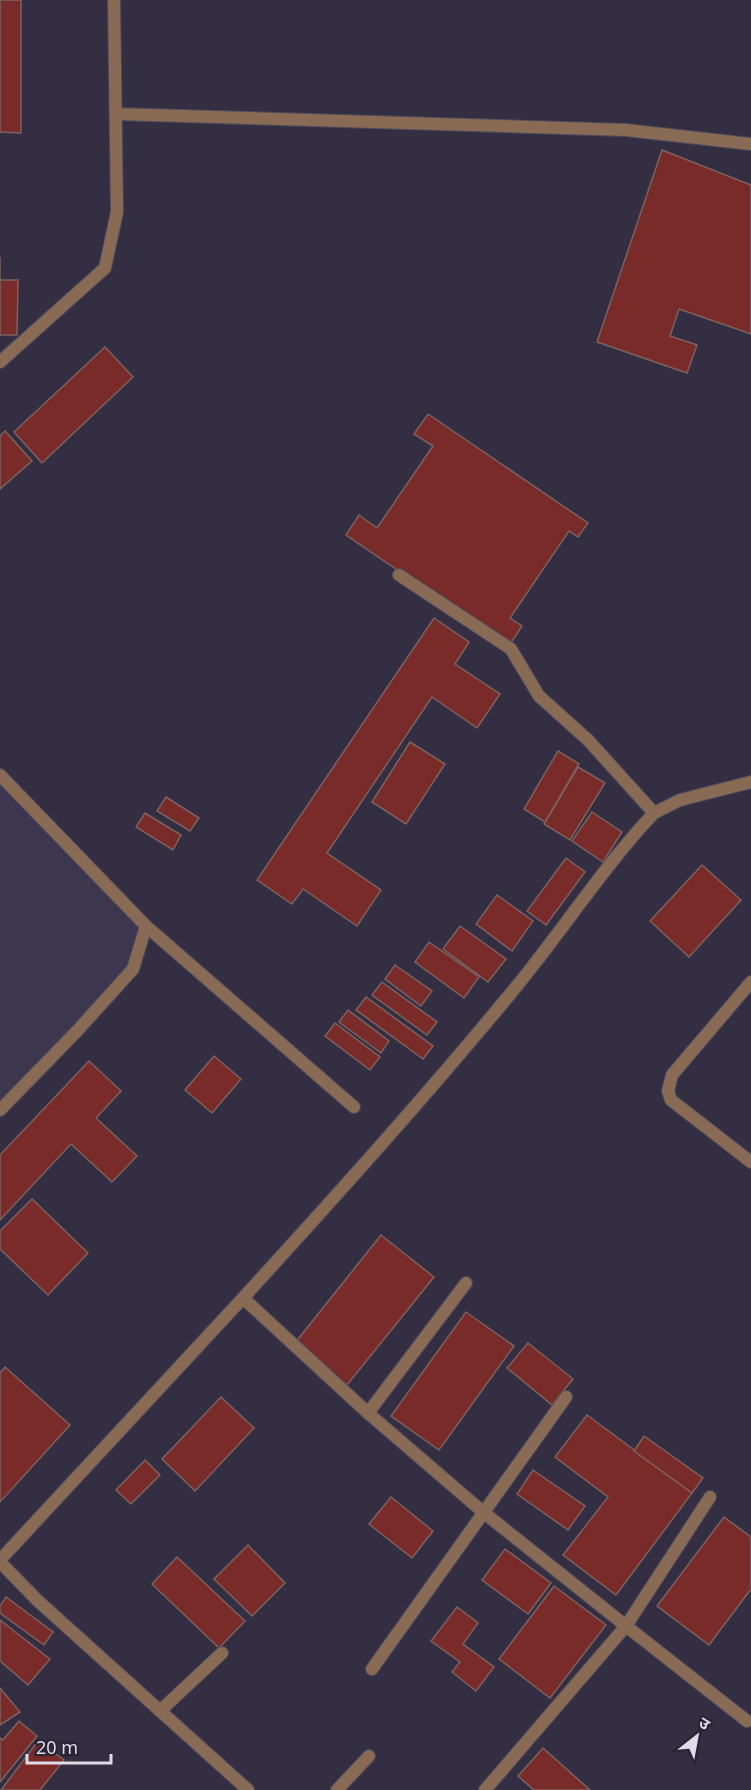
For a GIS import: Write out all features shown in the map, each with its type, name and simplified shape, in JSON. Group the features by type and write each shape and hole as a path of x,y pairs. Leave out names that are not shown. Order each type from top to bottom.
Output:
{"street":[{"path":"0,362 105,268 117,212 114,0"},
{"path":"117,114 626,130 751,144"},
{"path":"399,574 511,649 539,696 588,740 654,813"},
{"path":"0,775 146,926 354,1107"},
{"path":"248,1790 37,1600 0,1561 393,1133 518,985 623,846 654,813 680,800 751,782"},
{"path":"0,1110 77,1031 133,969 146,926"},
{"path":"751,982 672,1075 668,1091 671,1100 751,1162"},
{"path":"368,1413 466,1283"},
{"path":"243,1298 368,1413 483,1512 747,1721"},
{"path":"372,1669 566,1397"},
{"path":"485,1790 626,1626 710,1497"},
{"path":"160,1711 222,1653"},
{"path":"338,1790 369,1756"}],"shaded area":[{"path":"0,775 146,926 133,969 0,1110"}],"building":[{"path":"0,0 21,0 21,133 0,132"},
{"path":"662,150 751,185 751,334 679,309 670,336 697,345 687,373 597,342"},
{"path":"0,280 18,280 17,335 0,335"},
{"path":"105,347 133,377 42,463 14,432"},
{"path":"428,414 588,523 578,537 569,531 510,618 522,626 509,646 346,535 359,515 377,528 433,446 414,434"},
{"path":"5,431 32,461 0,489 0,436"},
{"path":"434,618 469,642 455,664 500,694 477,728 432,697 327,853 381,890 357,926 303,889 292,904 257,880"},
{"path":"410,742 445,764 406,824 372,802"},
{"path":"558,751 579,764 545,822 524,809"},
{"path":"578,767 605,783 570,840 544,824"},
{"path":"166,797 199,818 190,831 157,811"},
{"path":"592,812 622,832 603,862 572,841"},
{"path":"145,813 181,835 173,850 136,827"},
{"path":"566,858 585,872 546,925 527,911"},
{"path":"702,865 741,900 689,957 650,921"},
{"path":"497,895 533,921 512,951 476,924"},
{"path":"460,926 506,959 488,982 443,949"},
{"path":"429,942 479,977 464,998 415,962"},
{"path":"395,965 432,991 421,1006 385,979"},
{"path":"382,982 437,1022 427,1035 372,995"},
{"path":"366,997 433,1046 423,1059 356,1010"},
{"path":"348,1010 389,1041 381,1053 339,1022"},
{"path":"335,1023 380,1057 370,1070 325,1036"},
{"path":"214,1056 241,1079 212,1113 185,1090"},
{"path":"89,1061 121,1091 96,1118 137,1156 112,1182 71,1144 0,1220 0,1155"},
{"path":"32,1199 88,1253 48,1295 0,1249 0,1231"},
{"path":"381,1235 434,1277 347,1385 295,1343"},
{"path":"466,1312 514,1346 439,1450 391,1416"},
{"path":"528,1343 573,1379 552,1405 507,1368"},
{"path":"5,1367 70,1425 0,1502 0,1373"},
{"path":"221,1397 254,1428 195,1491 162,1459"},
{"path":"587,1415 692,1493 616,1595 563,1555 608,1497 555,1457"},
{"path":"644,1436 703,1478 692,1493 634,1451"},
{"path":"145,1460 160,1475 131,1504 116,1490"},
{"path":"533,1470 585,1506 568,1530 517,1494"},
{"path":"391,1497 433,1531 412,1558 369,1524"},
{"path":"724,1517 751,1537 751,1589 709,1645 657,1606"},
{"path":"248,1545 285,1583 252,1616 214,1579"},
{"path":"505,1549 551,1583 528,1614 482,1580"},
{"path":"177,1557 245,1621 219,1648 152,1584"},
{"path":"554,1586 606,1625 550,1698 499,1659"},
{"path":"6,1597 53,1632 44,1645 0,1613 0,1606"},
{"path":"457,1607 478,1623 463,1644 494,1667 476,1691 452,1672 460,1662 431,1641"},
{"path":"0,1620 50,1659 28,1685 0,1661"},
{"path":"0,1688 20,1712 0,1725"},
{"path":"19,1721 37,1736 0,1782 0,1738 3,1740"},
{"path":"38,1741 64,1760 40,1790 1,1790"},
{"path":"543,1748 590,1790 534,1790 518,1776"}]}
